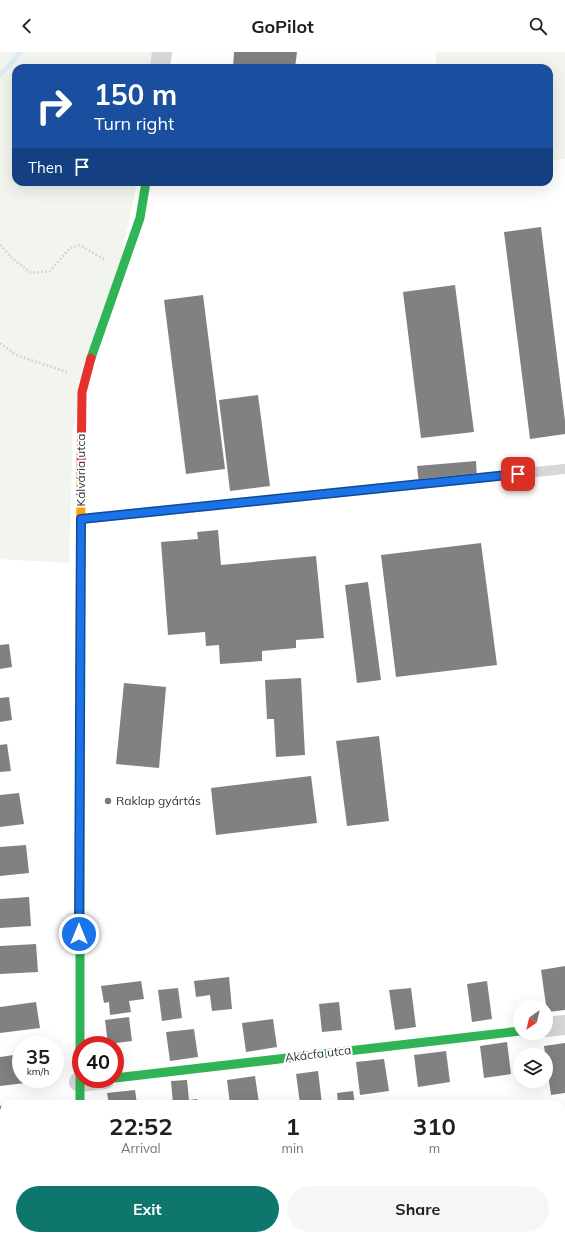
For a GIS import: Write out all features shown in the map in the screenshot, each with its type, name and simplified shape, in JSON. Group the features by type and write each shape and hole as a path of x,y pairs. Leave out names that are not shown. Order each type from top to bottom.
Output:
{"street":[{"path":"160,64 162,52"},
{"name":"Kálvária utca","path":"79,1036 82,392 97,341 140,218 145,186"},
{"path":"553,1026 565,1025"},
{"name":"Akácfa utca","path":"124,1077 513,1032"},
{"name":"Kálvária utca","path":"79,1088 80,1100"}],"lane":[{"path":"81,519 565,469"}],"path":[{"path":"0,245 12,258 31,273 50,271 70,248 80,245 123,270"},
{"path":"0,343 16,355 86,379"}],"shaded area":[{"path":"0,52 159,52 158,64 12,64 12,186 136,186 121,259 73,430 69,563 0,559"},
{"path":"436,52 565,52 565,159 553,160 553,64 436,64"}],"building":[{"path":"234,52 297,52 296,64 233,64"},
{"path":"541,227 565,421 565,434 530,439 504,232"},
{"path":"455,285 474,432 421,438 403,292"},
{"path":"203,295 225,469 186,474 164,300"},
{"path":"258,395 270,486 230,491 219,400"},
{"path":"476,461 477,479 419,484 417,466"},
{"path":"218,530 221,565 316,556 324,638 296,640 296,648 262,651 262,661 220,664 219,645 206,646 205,632 168,635 161,542 198,539 197,532"},
{"path":"481,543 497,665 396,677 381,555"},
{"path":"368,582 381,680 357,683 345,585"},
{"path":"9,644 12,667 0,669 0,645"},
{"path":"301,678 305,755 276,757 274,719 267,719 265,680"},
{"path":"124,683 166,687 159,768 116,764"},
{"path":"9,697 12,720 0,722 0,698"},
{"path":"379,736 389,821 347,826 336,741"},
{"path":"7,744 11,771 0,772 0,745"},
{"path":"311,776 317,823 216,835 211,788"},
{"path":"19,793 24,824 0,827 0,795"},
{"path":"26,845 29,873 0,876 0,847"},
{"path":"29,897 31,926 0,928 0,899"},
{"path":"36,944 38,972 0,974 0,946"},
{"path":"565,966 565,1010 553,1011 553,1000 545,1000 541,970"},
{"path":"229,977 232,1009 212,1011 210,995 196,997 194,981"},
{"path":"141,981 144,999 129,1001 131,1012 110,1015 109,1002 104,1003 101,986"},
{"path":"487,981 492,1019 472,1022 467,984"},
{"path":"178,988 182,1018 162,1021 158,990"},
{"path":"411,988 416,1027 395,1030 389,990"},
{"path":"36,1002 40,1028 0,1033 0,1007"},
{"path":"339,1002 342,1030 322,1032 319,1004"},
{"path":"129,1017 132,1041 124,1042 124,1036 107,1036 105,1020"},
{"path":"273,1019 277,1047 246,1052 242,1023"},
{"path":"194,1029 198,1057 170,1061 166,1032"},
{"path":"507,1042 511,1074 484,1078 480,1046"},
{"path":"565,1043 565,1093 551,1095 550,1088 553,1088 553,1048 544,1048 544,1046"},
{"path":"446,1051 450,1082 418,1087 414,1055"},
{"path":"12,1055 12,1085 0,1086 0,1057"},
{"path":"384,1059 389,1091 360,1095 356,1062"},
{"path":"318,1071 322,1100 299,1100 296,1074"},
{"path":"255,1076 259,1100 230,1100 227,1080"},
{"path":"187,1080 189,1100 173,1100 171,1081"},
{"path":"135,1090 136,1100 108,1100 107,1093"},
{"path":"353,1091 354,1100 338,1100 337,1093"}],"waterway":[{"path":"0,75 21,52"}],"traffic: fast":[{"path":"91,358 140,218 145,186"},
{"path":"80,665 80,1100"},
{"path":"124,1077 513,1032"}],"traffic: slow":[{"path":"80,665 81,478"}],"traffic: jam":[{"path":"81,478 82,392 91,358"}],"place":[{"name":"Raklap gyártás","path":"108,801"}],"route":[{"path":"79,934 81,519 518,474"}]}
